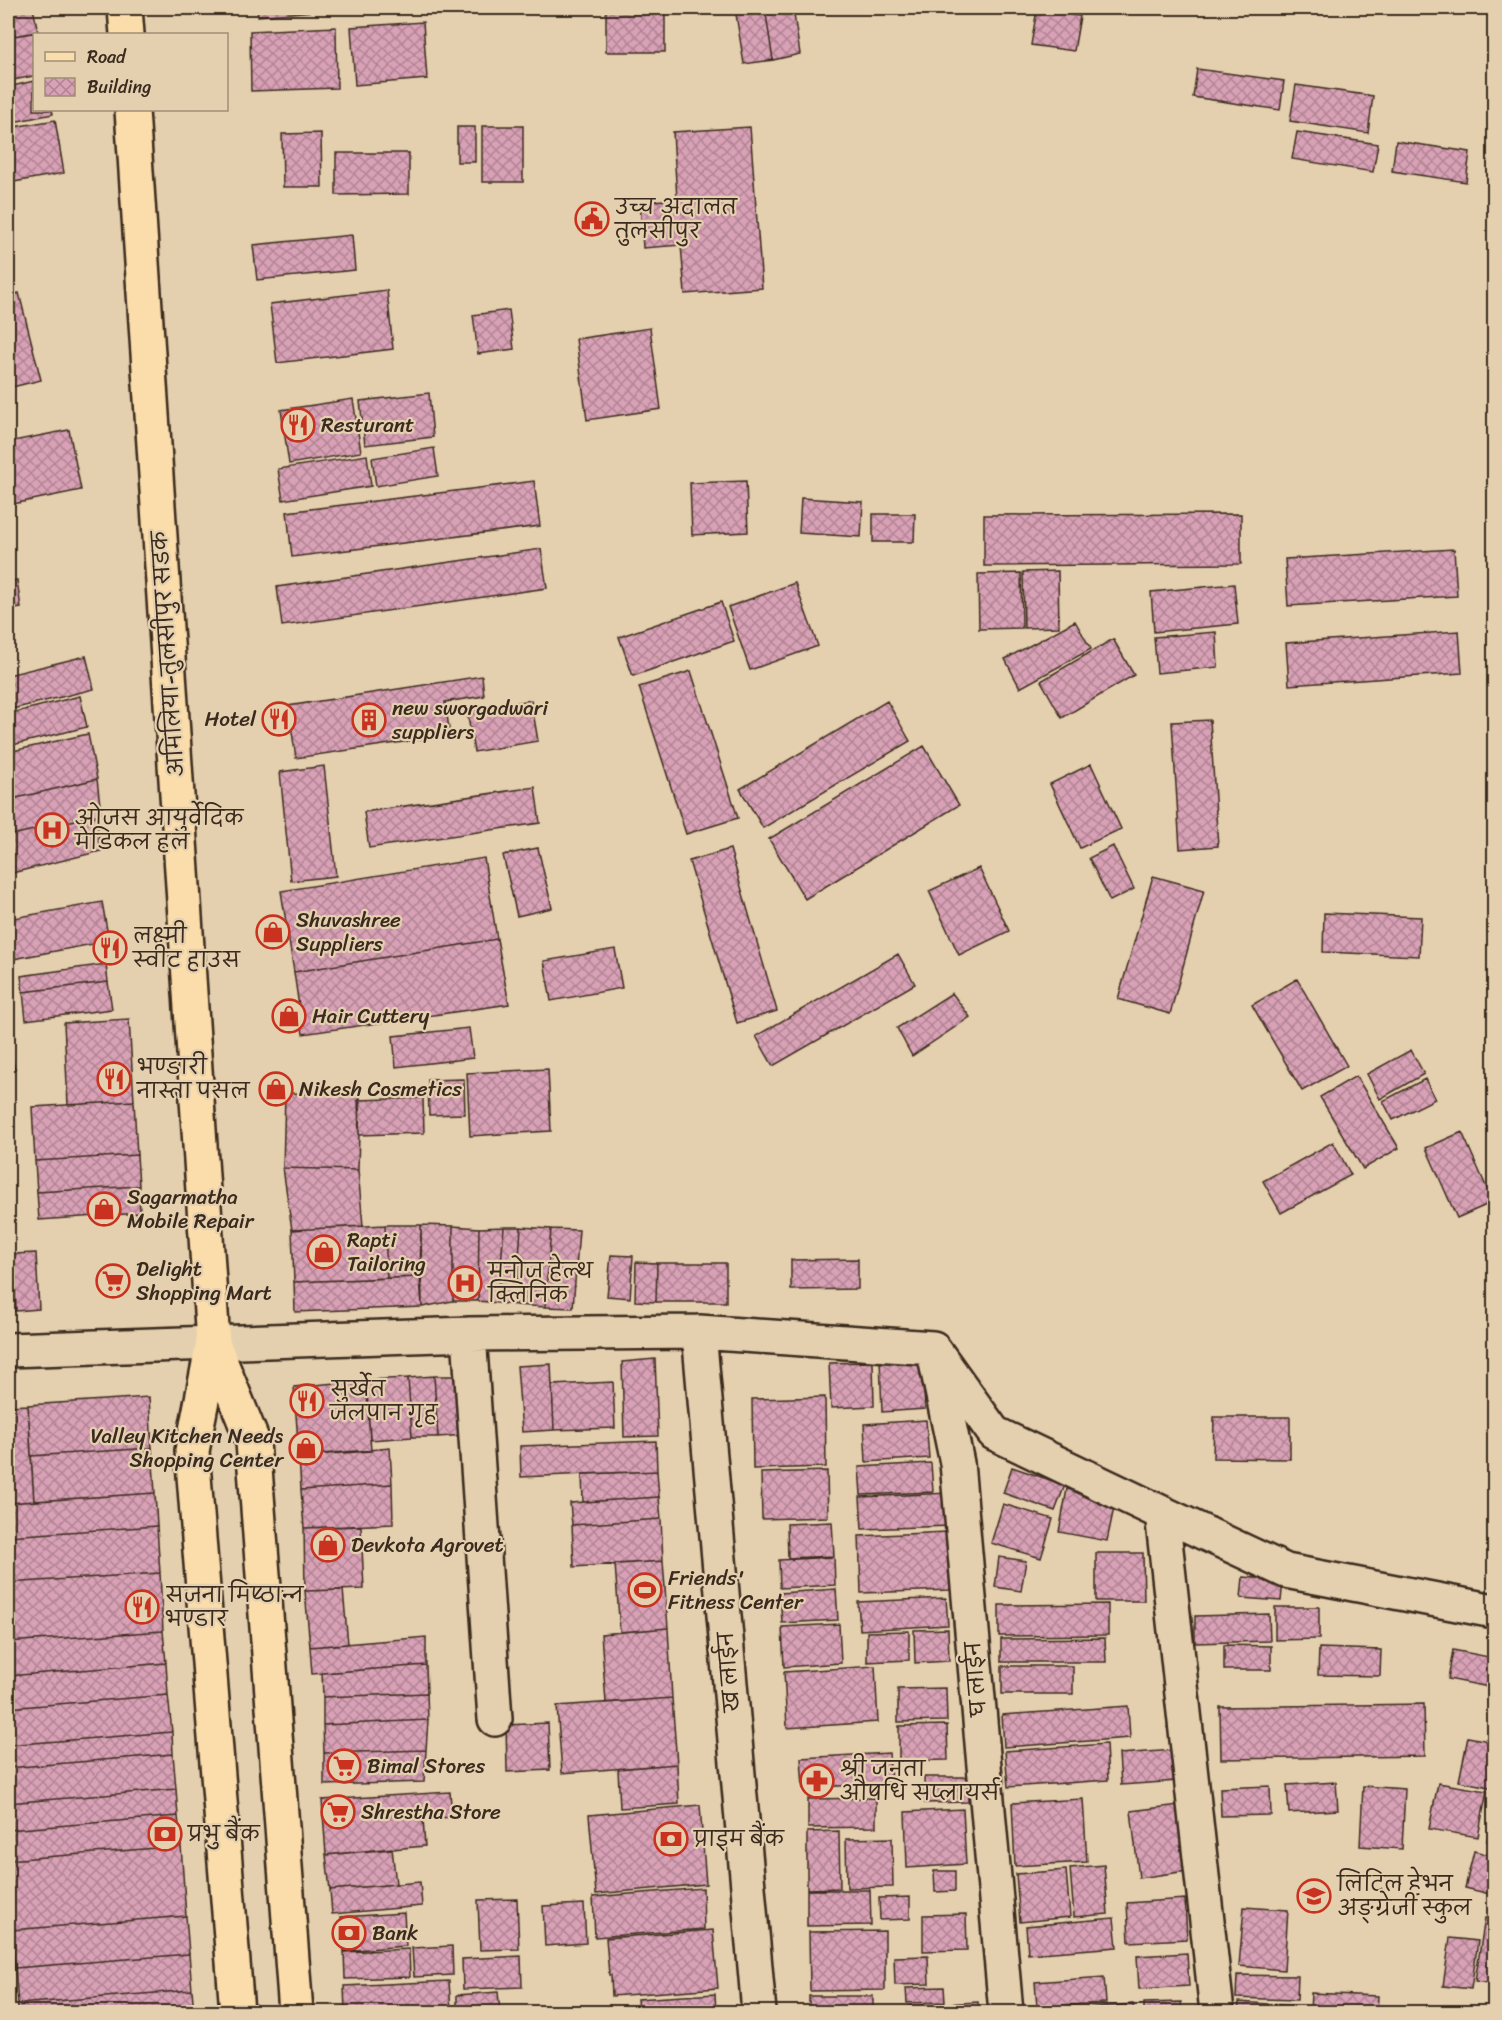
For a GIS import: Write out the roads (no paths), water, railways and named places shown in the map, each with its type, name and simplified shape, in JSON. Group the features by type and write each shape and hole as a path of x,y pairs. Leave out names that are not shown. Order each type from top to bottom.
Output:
{"main road":[{"path":"125,8 127,33"},
{"name":"अमिलिया-तुलसीपुर सडक","path":"132,111 213,1343"},
{"path":"213,1343 192,1452 237,2013"},
{"path":"213,1343 253,1442 296,2013"}],"street":[{"path":"8,1350 469,1334 699,1332 933,1348 994,1433 1162,1513 1286,1571 1494,1611"},
{"name":"ख लाईन","path":"699,1332 759,2013"},
{"path":"469,1334 495,1719"},
{"name":"घ लाईन","path":"933,1348 957,1462 1006,2013"},
{"path":"1162,1513 1217,2013"}],"place":[{"name":"उच्च अदालत तुलसीपुर","path":"592,219"},
{"name":"Resturant","path":"298,425"},
{"name":"Hotel","path":"279,719"},
{"name":"new sworgadwari suppliers","path":"369,720"},
{"name":"ओजस आयुर्वेदिक मेडिकल हल","path":"52,830"},
{"name":"Shuvashree Suppliers","path":"273,932"},
{"name":"लक्ष्मी स्वीट हाउस","path":"110,948"},
{"name":"Hair Cuttery","path":"289,1016"},
{"name":"भण्डारी नास्ता पसल","path":"114,1079"},
{"name":"Nikesh Cosmetics","path":"276,1089"},
{"name":"Sagarmatha Mobile Repair","path":"104,1209"},
{"name":"Rapti Tailoring","path":"324,1252"},
{"name":"Delight Shopping Mart","path":"113,1281"},
{"name":"मनोज हेल्थ क्लिनिक","path":"465,1283"},
{"name":"सुर्खेत जलपान गृह","path":"307,1401"},
{"name":"Valley Kitchen Needs Shopping Center","path":"306,1448"},
{"name":"Devkota Agrovet","path":"328,1545"},
{"name":"Friends' Fitness Center","path":"645,1590"},
{"name":"सजना मिष्ठान्न भण्डार","path":"142,1607"},
{"name":"Bimal Stores","path":"344,1766"},
{"name":"श्री जनता औषधि सप्लायर्स","path":"817,1781"},
{"name":"Shrestha Store","path":"338,1812"},
{"name":"प्रभु बैंक","path":"165,1834"},
{"name":"प्राइम बैंक","path":"671,1839"},
{"name":"लिटिल हेभन अङ्‍ग्रेजी स्कुल","path":"1314,1896"},
{"name":"Bank","path":"349,1933"}]}
